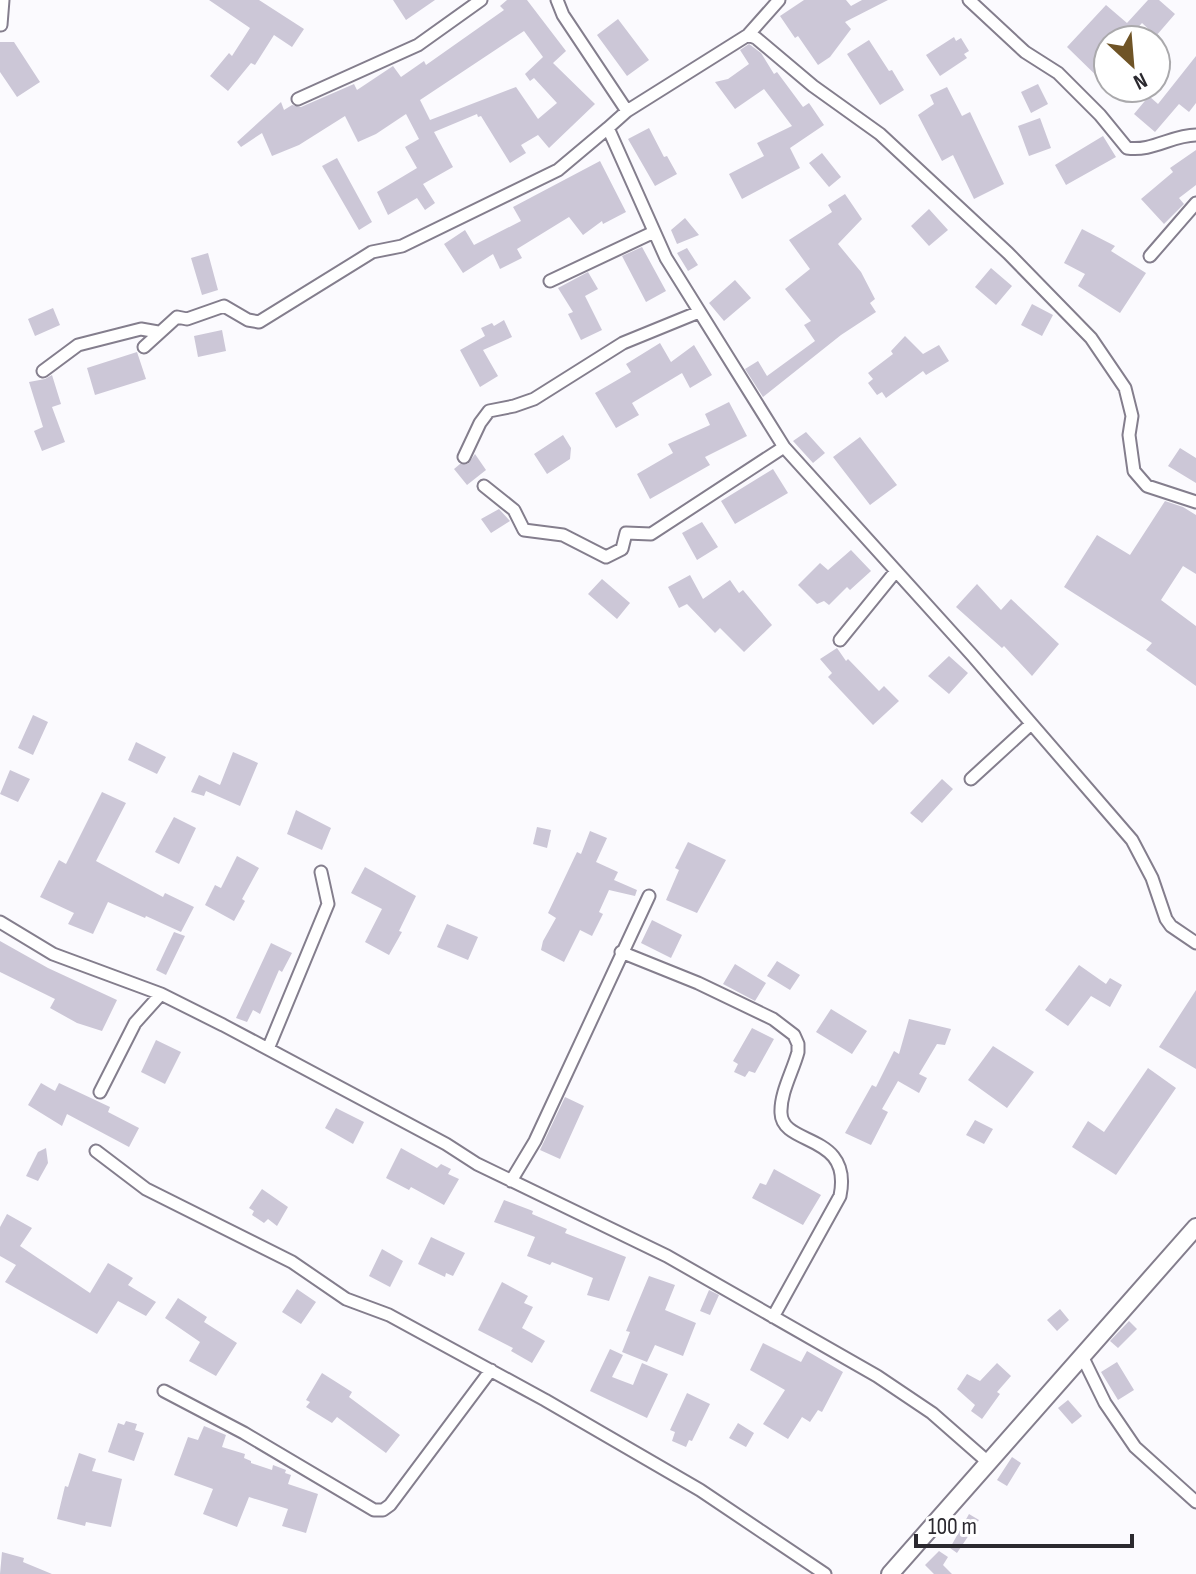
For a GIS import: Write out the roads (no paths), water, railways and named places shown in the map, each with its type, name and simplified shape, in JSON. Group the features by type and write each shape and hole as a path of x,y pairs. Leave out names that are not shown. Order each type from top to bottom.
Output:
{"main road":[{"path":"890,1574 1196,1227"}],"street":[{"path":"1,25 3,0"},
{"path":"298,99 418,45 481,0"},
{"path":"557,0 563,15 627,111"},
{"path":"144,347 177,317 187,319 224,306 248,320 259,322 372,252 402,246 558,170 627,111 748,35 779,0"},
{"path":"969,0 1025,52 1058,73 1100,115 1127,148 1136,150 1184,135 1196,135"},
{"path":"748,35 880,134 1008,253 1070,316 1091,338 1125,388 1132,416 1129,435 1134,471 1147,486 1196,502"},
{"path":"608,128 666,258 784,447 1132,840 1152,878 1166,919 1196,943"},
{"path":"1150,256 1196,203"},
{"path":"550,281 654,232"},
{"path":"464,457 489,411 534,399 623,343 699,312"},
{"path":"43,371 78,345 141,329 158,332"},
{"path":"484,486 514,510 524,530 563,535 606,557 622,549 626,533 651,534 784,447"},
{"path":"840,640 896,571"},
{"path":"971,779 1031,724"},
{"path":"268,1049 328,904 321,872"},
{"path":"511,1181 535,1141 649,896"},
{"path":"0,922 53,954 161,994 511,1181 667,1256 877,1376 932,1413 989,1463"},
{"path":"621,952 698,983 773,1019 794,1035 798,1044 783,1098 782,1120 788,1127 827,1149 835,1157 843,1180 840,1196 773,1317"},
{"path":"100,1092 135,1023 161,994"},
{"path":"96,1151 146,1189 292,1262 346,1299 389,1315 491,1370 700,1490 825,1574"},
{"path":"1082,1356 1105,1403 1135,1447 1196,1502"},
{"path":"164,1391 244,1433 374,1510 383,1510 390,1505 491,1370"}]}
